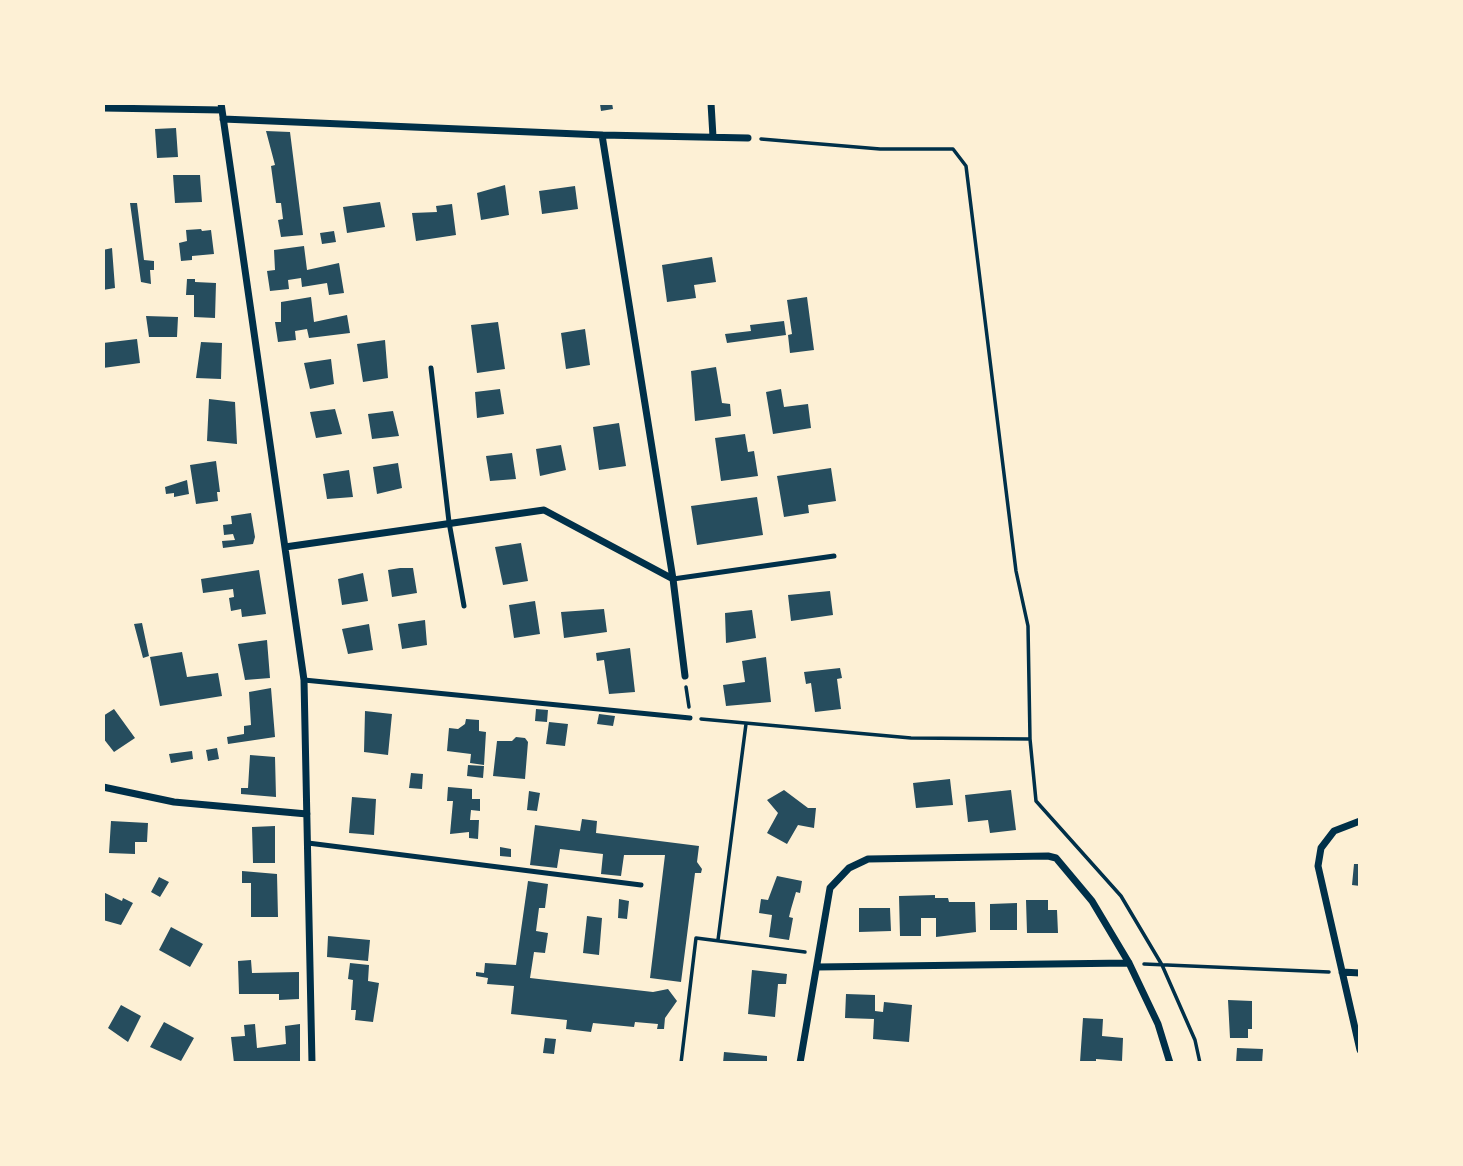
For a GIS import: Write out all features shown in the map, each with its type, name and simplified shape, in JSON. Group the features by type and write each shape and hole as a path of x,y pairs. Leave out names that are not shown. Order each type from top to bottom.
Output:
{"street":[{"path":"711,103 713,137"},
{"path":"103,108 221,106 304,680 312,1063"},
{"path":"223,119 602,135 748,138"},
{"path":"602,135 673,579 685,676"},
{"path":"285,547 544,510 673,579"},
{"path":"103,787 174,802 307,814"},
{"path":"1360,821 1334,831 1321,848 1318,866 1360,1050"},
{"path":"800,1063 830,888 849,868 868,859 1056,858 1092,901 1129,963 1158,1024 1170,1063"},
{"path":"817,967 1129,963"},
{"path":"1342,972 1360,973"}],"lane":[{"path":"431,368 449,523 464,606"},
{"path":"673,579 834,556"},
{"path":"304,680 690,718"},
{"path":"308,843 641,885"}],"path":[{"path":"748,138 880,149 953,149 966,166 1016,571 1028,626 1031,739 1036,801 1067,831 1121,896 1162,964 1195,1040 1200,1063"},
{"path":"685,676 690,718 911,738 1031,739"},
{"path":"718,941 746,724"},
{"path":"681,1063 696,938 818,954"},
{"path":"1129,963 1342,972"}],"building":[{"path":"612,103 613,109 601,111 600,104"},
{"path":"176,128 178,157 157,158 155,129"},
{"path":"266,131 290,132 303,235 281,237 278,220 283,219 281,203 276,203 271,166 275,165"},
{"path":"173,175 200,175 202,202 175,203"},
{"path":"505,185 509,215 481,220 477,193"},
{"path":"575,186 578,209 542,214 539,191"},
{"path":"380,202 385,227 347,233 343,207"},
{"path":"130,203 137,203 144,260 154,261 154,270 150,270 151,284 141,282"},
{"path":"452,204 456,235 416,241 412,213 437,212 436,206"},
{"path":"186,230 211,230 214,254 192,256 192,260 181,261 179,243 187,241"},
{"path":"334,231 336,242 322,244 320,233"},
{"path":"304,246 307,270 339,263 344,293 329,295 327,283 302,287 301,278 288,280 289,289 270,291 267,271 275,270 274,250"},
{"path":"112,248 115,288 103,290 103,250"},
{"path":"712,257 716,282 694,285 696,298 667,302 662,265"},
{"path":"187,279 216,283 215,318 194,317 194,295 186,295"},
{"path":"311,297 314,322 347,315 350,333 309,338 307,329 295,331 296,340 278,342 275,322 281,322 281,302"},
{"path":"807,297 814,350 790,353 788,335 792,334 787,300"},
{"path":"146,316 178,317 177,337 149,337"},
{"path":"784,321 786,335 727,343 725,334 751,331 750,325"},
{"path":"498,322 505,369 477,373 471,325"},
{"path":"585,329 590,365 566,369 561,333"},
{"path":"137,339 140,363 103,368 103,343"},
{"path":"385,340 388,378 363,382 357,344"},
{"path":"201,342 222,343 221,379 196,378"},
{"path":"331,359 334,384 310,389 304,363"},
{"path":"716,367 722,403 730,404 731,416 695,421 691,371"},
{"path":"500,389 504,414 477,418 475,392"},
{"path":"781,389 784,407 808,404 811,428 773,434 766,392"},
{"path":"209,399 235,402 237,444 207,441"},
{"path":"335,409 342,434 316,438 310,412"},
{"path":"393,411 399,436 372,439 368,414"},
{"path":"619,423 626,466 599,470 593,427"},
{"path":"745,434 748,452 754,451 758,476 721,481 715,438"},
{"path":"561,445 566,470 540,476 536,449"},
{"path":"512,453 516,479 490,481 486,456"},
{"path":"216,461 220,492 217,492 218,501 196,504 190,465"},
{"path":"398,463 402,488 377,494 373,467"},
{"path":"831,468 836,501 808,505 809,513 784,517 777,476"},
{"path":"349,470 353,497 327,499 323,474"},
{"path":"187,480 189,494 174,497 174,493 166,494 165,487"},
{"path":"757,497 763,535 697,545 691,506"},
{"path":"251,513 255,537 253,544 223,548 222,541 235,540 233,534 224,535 223,525 232,524 231,516"},
{"path":"521,543 528,581 503,585 495,547"},
{"path":"413,568 417,593 392,597 388,570"},
{"path":"259,570 266,614 242,617 241,609 231,611 229,598 234,597 233,589 203,593 201,579"},
{"path":"363,573 368,601 342,605 338,579"},
{"path":"830,591 833,615 791,621 788,595"},
{"path":"535,601 540,634 514,638 509,605"},
{"path":"604,609 607,632 564,638 561,612"},
{"path":"752,610 756,638 726,643 725,613"},
{"path":"425,620 427,645 402,649 398,624"},
{"path":"142,623 149,656 143,658 134,624"},
{"path":"369,624 373,650 348,654 342,629"},
{"path":"267,640 270,678 245,680 238,644"},
{"path":"630,648 635,692 609,694 604,660 597,661 596,653"},
{"path":"182,652 187,677 218,673 222,696 160,706 150,657"},
{"path":"766,657 771,702 726,706 723,685 745,682 742,661"},
{"path":"840,668 842,678 837,679 841,709 815,712 811,683 806,684 804,672"},
{"path":"271,688 275,737 228,744 227,737 244,734 244,726 251,725 249,692"},
{"path":"114,709 135,738 114,752 103,738 103,716"},
{"path":"536,709 548,710 547,722 535,721"},
{"path":"365,711 392,714 388,755 364,752"},
{"path":"599,714 615,716 613,726 597,724"},
{"path":"466,719 479,720 479,731 486,732 484,765 470,763 471,754 447,751 449,728 458,729 465,724"},
{"path":"549,722 568,724 565,746 546,744"},
{"path":"516,737 525,738 528,742 525,779 493,776 497,741 512,741"},
{"path":"217,748 219,759 208,761 206,750"},
{"path":"192,751 193,759 171,763 169,754"},
{"path":"250,755 275,757 276,797 241,794 241,788 248,788"},
{"path":"468,765 484,766 483,778 467,776"},
{"path":"411,773 423,774 422,789 409,788"},
{"path":"950,779 953,805 916,808 913,783"},
{"path":"448,787 472,789 472,799 480,799 480,811 471,810 470,820 479,820 478,839 469,838 469,832 450,834 453,801 447,801"},
{"path":"784,790 808,808 816,808 814,828 798,825 787,844 767,833 778,813 767,800"},
{"path":"1011,790 1016,830 990,833 988,820 968,822 965,795"},
{"path":"529,791 540,793 537,811 527,810"},
{"path":"352,797 376,799 374,835 349,833"},
{"path":"582,819 597,821 596,833 699,846 697,862 702,869 701,873 695,873 681,982 650,978 665,855 624,855 621,876 601,874 603,854 560,849 557,868 530,865 535,825 580,831"},
{"path":"111,821 148,823 147,842 135,842 135,854 109,853"},
{"path":"275,826 275,863 253,863 252,827"},
{"path":"500,847 511,849 511,857 500,856"},
{"path":"1354,864 1360,864 1360,886 1352,885"},
{"path":"242,871 277,874 278,917 251,917 251,883 242,883"},
{"path":"777,876 802,881 800,893 796,892 789,917 793,918 789,940 769,937 772,915 759,913 761,899 768,900"},
{"path":"159,877 169,882 160,897 151,892"},
{"path":"528,881 548,884 545,908 539,908 536,931 548,933 545,953 534,952 530,978 653,992 668,989 677,1001 665,1018 664,1029 657,1029 658,1024 635,1022 634,1027 593,1023 591,1032 566,1029 567,1020 511,1014 514,986 487,984 488,978 476,976 476,972 484,973 485,963 516,965"},
{"path":"103,892 133,903 121,925 103,920"},
{"path":"935,895 935,898 948,898 949,902 975,902 976,932 936,937 936,918 921,918 921,936 900,936 899,896"},
{"path":"619,899 629,901 627,919 618,918"},
{"path":"1026,900 1048,900 1048,910 1057,910 1058,933 1027,933"},
{"path":"1017,903 1017,930 990,930 990,904"},
{"path":"859,908 890,908 891,931 859,932"},
{"path":"587,916 602,918 599,955 583,953"},
{"path":"171,927 203,944 190,967 159,950"},
{"path":"328,936 370,940 368,961 327,957"},
{"path":"251,960 252,973 299,972 299,999 279,1000 279,994 239,994 238,961"},
{"path":"350,963 369,965 368,981 379,983 373,1022 355,1020 356,1010 351,1010 353,980 348,979"},
{"path":"752,970 787,974 786,984 778,984 775,1017 748,1014"},
{"path":"846,994 875,995 875,1011 883,1012 884,1002 912,1005 909,1042 873,1039 874,1019 845,1018"},
{"path":"1228,1000 1252,1001 1252,1029 1248,1029 1248,1038 1230,1038"},
{"path":"121,1005 141,1016 128,1042 108,1028"},
{"path":"1083,1018 1103,1019 1102,1036 1123,1038 1122,1061 1096,1059 1096,1063 1080,1062"},
{"path":"164,1022 194,1038 181,1061 150,1047"},
{"path":"255,1024 257,1048 286,1044 285,1026 300,1024 300,1063 234,1063 231,1037 245,1036 244,1025"},
{"path":"545,1038 556,1039 554,1054 543,1053"},
{"path":"1237,1048 1263,1049 1262,1063 1236,1063"},
{"path":"724,1052 767,1056 767,1063 723,1063"}]}
